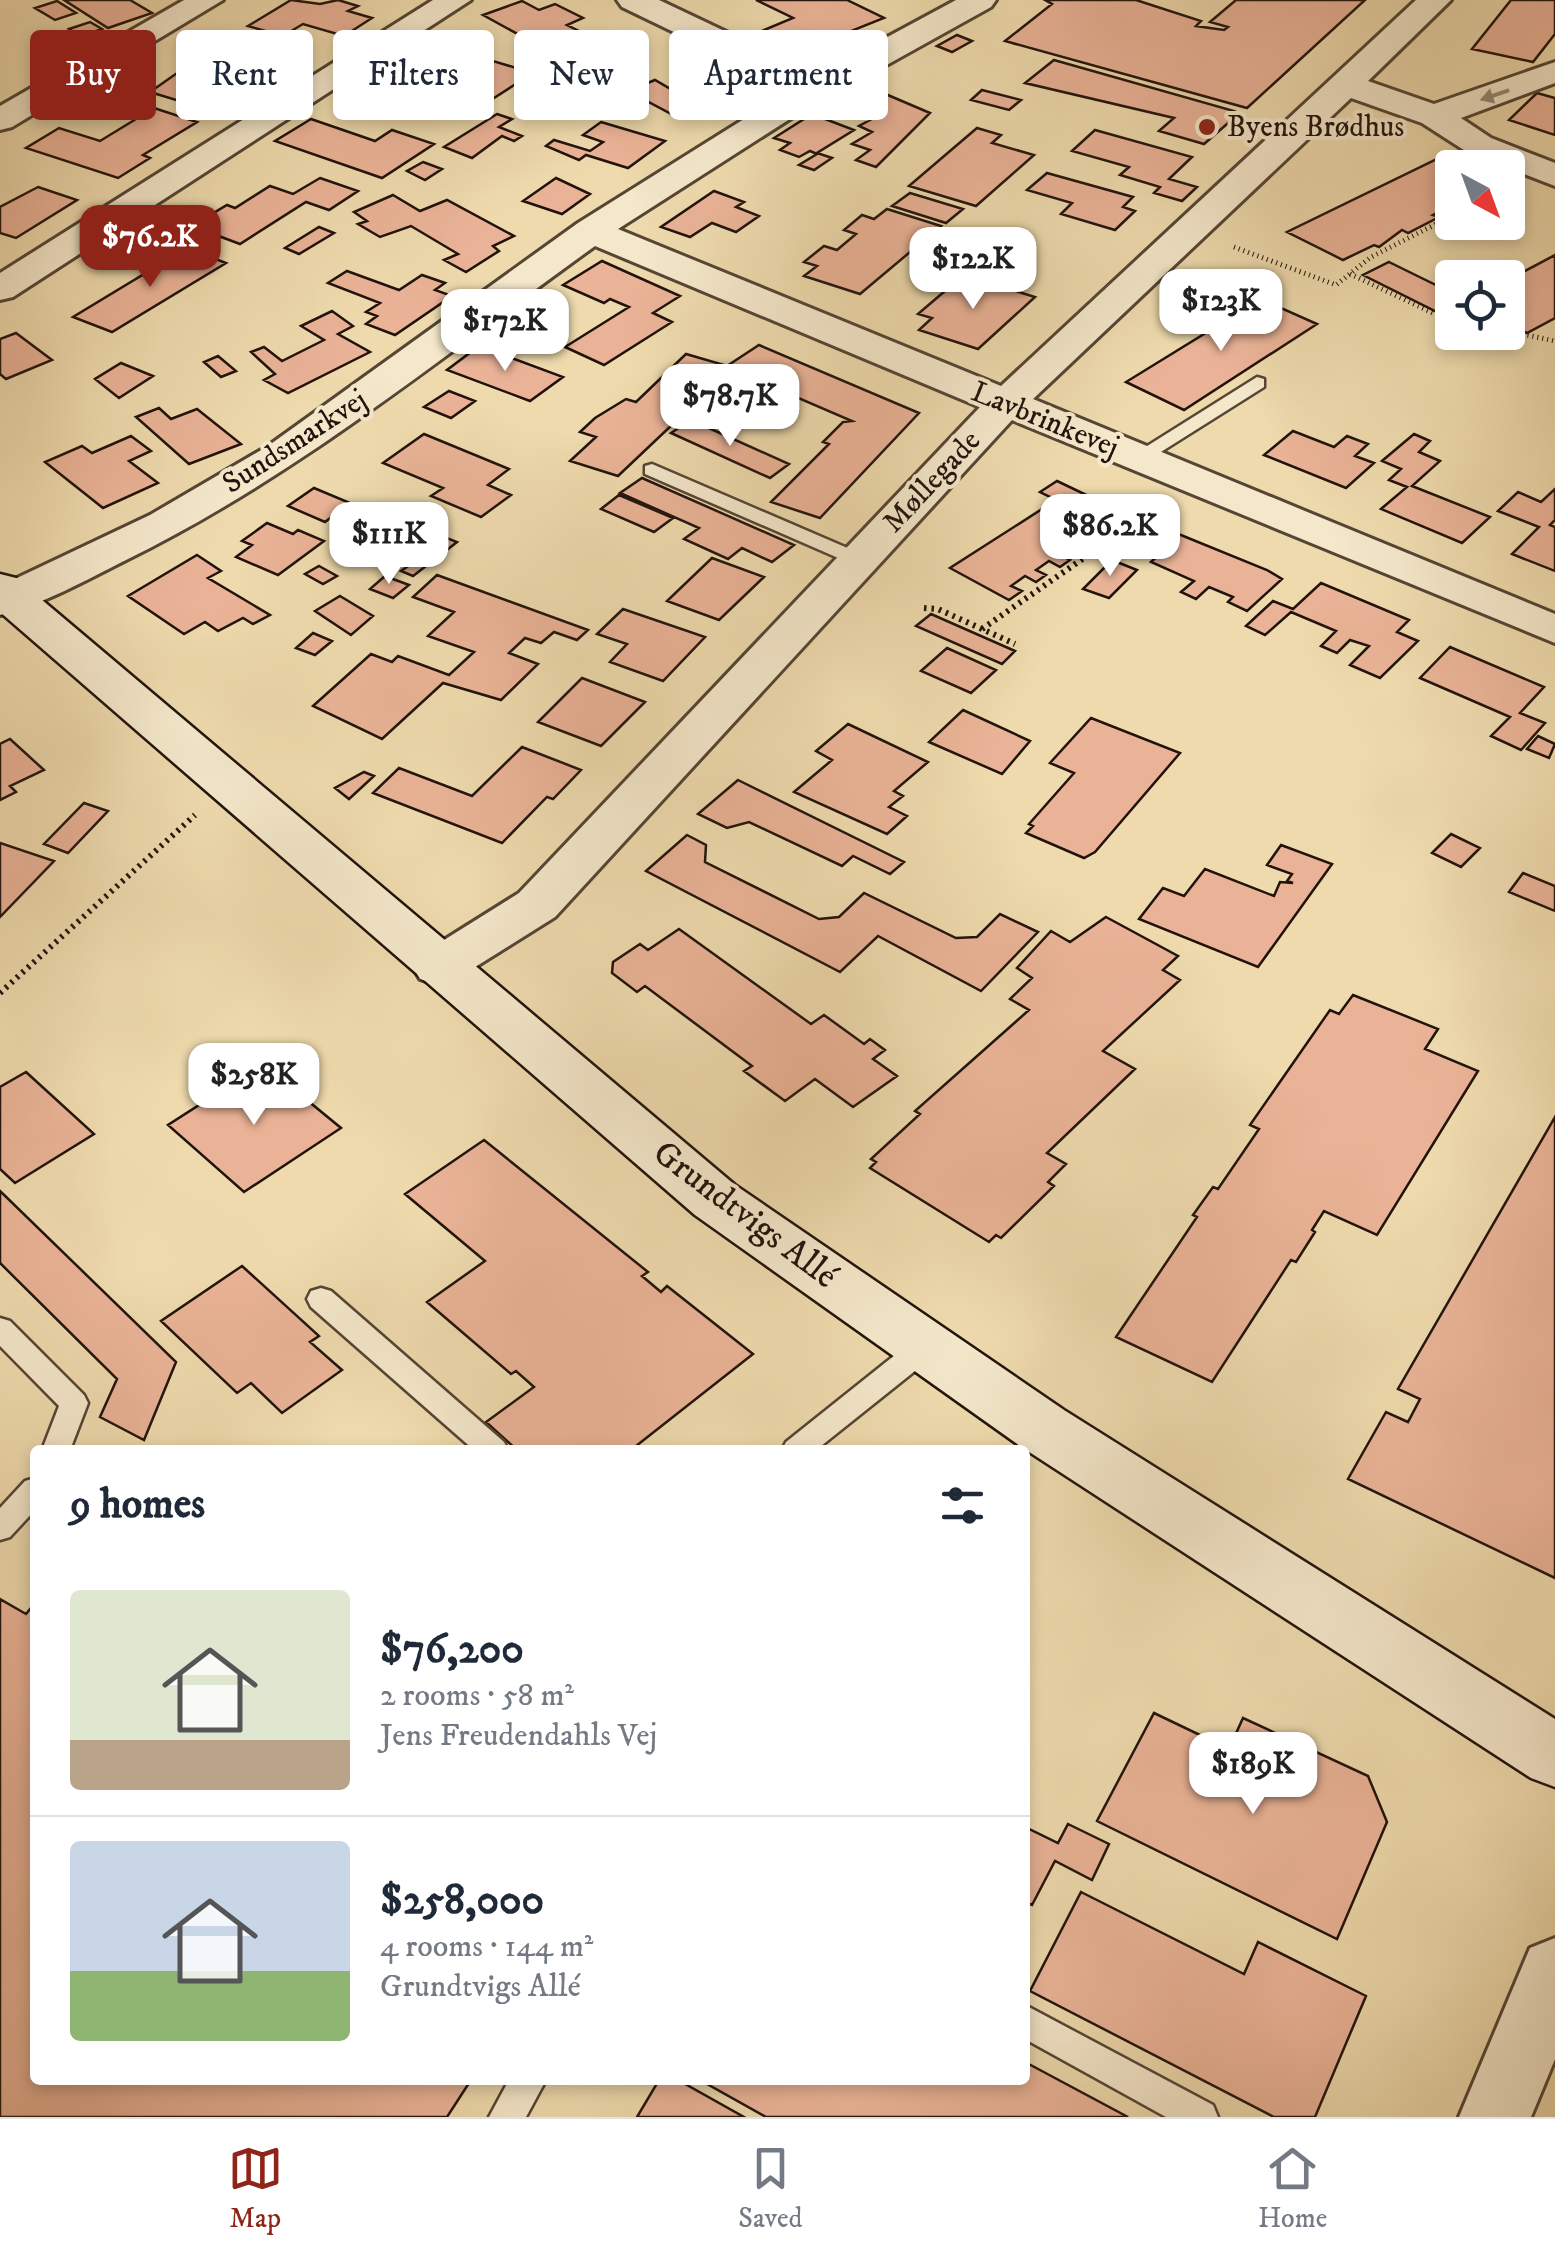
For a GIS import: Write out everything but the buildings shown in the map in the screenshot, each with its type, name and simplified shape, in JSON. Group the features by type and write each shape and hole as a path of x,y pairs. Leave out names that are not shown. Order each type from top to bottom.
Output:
{"street":[{"path":"0,120 207,0"},
{"path":"0,289 454,0"},
{"path":"633,0 695,30"},
{"name":"Sundsmarkvej","path":"888,49 980,0"},
{"name":"Møllegade","path":"438,967 537,905 1005,404 1435,0"},
{"path":"1434,116 1549,80"},
{"path":"1347,84 1434,116 1479,145 1555,175"},
{"name":"Sundsmarkvej","path":"4,596 226,489 320,430 590,232 765,120"},
{"name":"Lavbrinkevej","path":"590,232 1555,630"},
{"name":"Grundtvigs Allé","path":"4,596 715,1200 925,1347 1032,1439 1555,1756"},
{"path":"1495,2117 1555,1972"}],"lane":[{"path":"1138,458 1258,383"},
{"path":"652,470 860,560"},
{"path":"321,1299 488,1445"},
{"path":"0,1328 74,1403 58,1445"},
{"path":"802,1445 925,1347"},
{"path":"0,1528 30,1495"},
{"path":"1030,2024 1201,2117"},
{"path":"506,2117 526,2085"}],"path":[{"path":"1191,230 1336,285 1372,257 1435,225"},
{"path":"1350,274 1435,314"},
{"path":"1546,338 1555,332"},
{"path":"1525,334 1555,340"},
{"path":"982,629 1113,540 1187,478"},
{"path":"924,608 1015,644"},
{"path":"0,993 228,783"}],"place":[{"name":"Byens Brødhus","path":"1207,127"}]}
